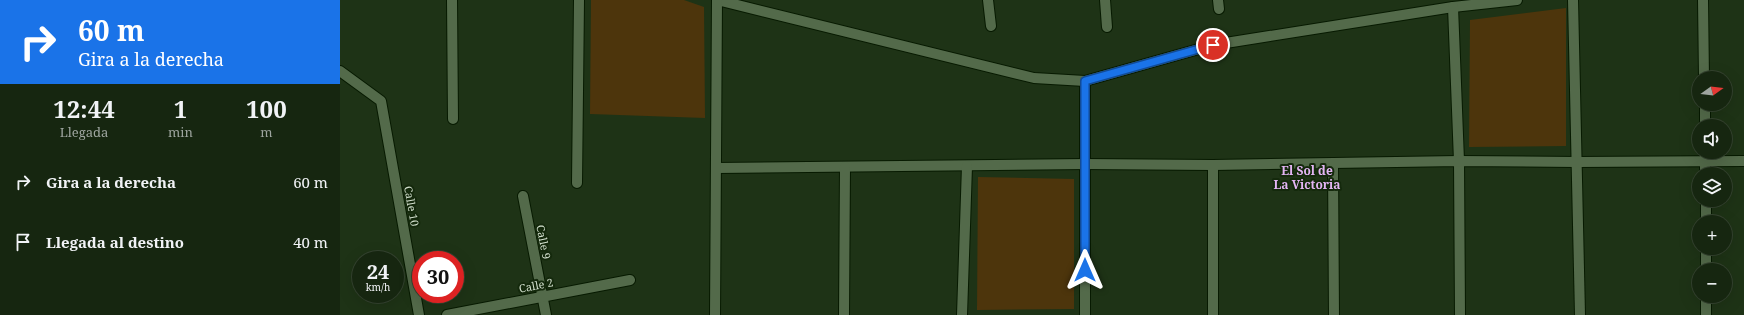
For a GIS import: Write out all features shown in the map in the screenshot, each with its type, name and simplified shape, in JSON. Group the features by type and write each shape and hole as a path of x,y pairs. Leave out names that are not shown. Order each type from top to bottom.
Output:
{"street":[{"path":"452,0 453,119"},
{"path":"577,183 579,0"},
{"path":"715,315 717,0 1034,78 1085,81 1213,45 1453,7 1517,0"},
{"path":"988,0 990,26"},
{"path":"1105,0 1107,27"},
{"path":"1573,0 1580,315"},
{"path":"1703,0 1704,71"},
{"path":"1453,7 1459,161 1460,315"},
{"name":"Calle 10","path":"340,72 381,101 419,315"},
{"path":"1085,81 1085,315"},
{"path":"717,168 1085,164 1333,164 1459,161 1577,162 1692,158"},
{"path":"1724,159 1744,161"},
{"path":"1333,164 1334,315"},
{"path":"1213,165 1213,315"},
{"path":"962,315 966,166"},
{"path":"844,315 845,167"},
{"name":"Calle 9","path":"523,196 546,315"},
{"name":"Calle 2","path":"447,315 630,280"},
{"path":"1706,303 1706,315"}],"shaded area":[{"path":"591,0 684,0 704,7 705,118 590,114"},
{"path":"1566,8 1566,146 1469,147 1470,20"},
{"path":"978,177 1074,179 1074,309 977,310"}],"district":[{"name":"El Sol de La Victoria","path":"1307,177"}],"route":[{"path":"1085,270 1085,81 1213,45"}]}
